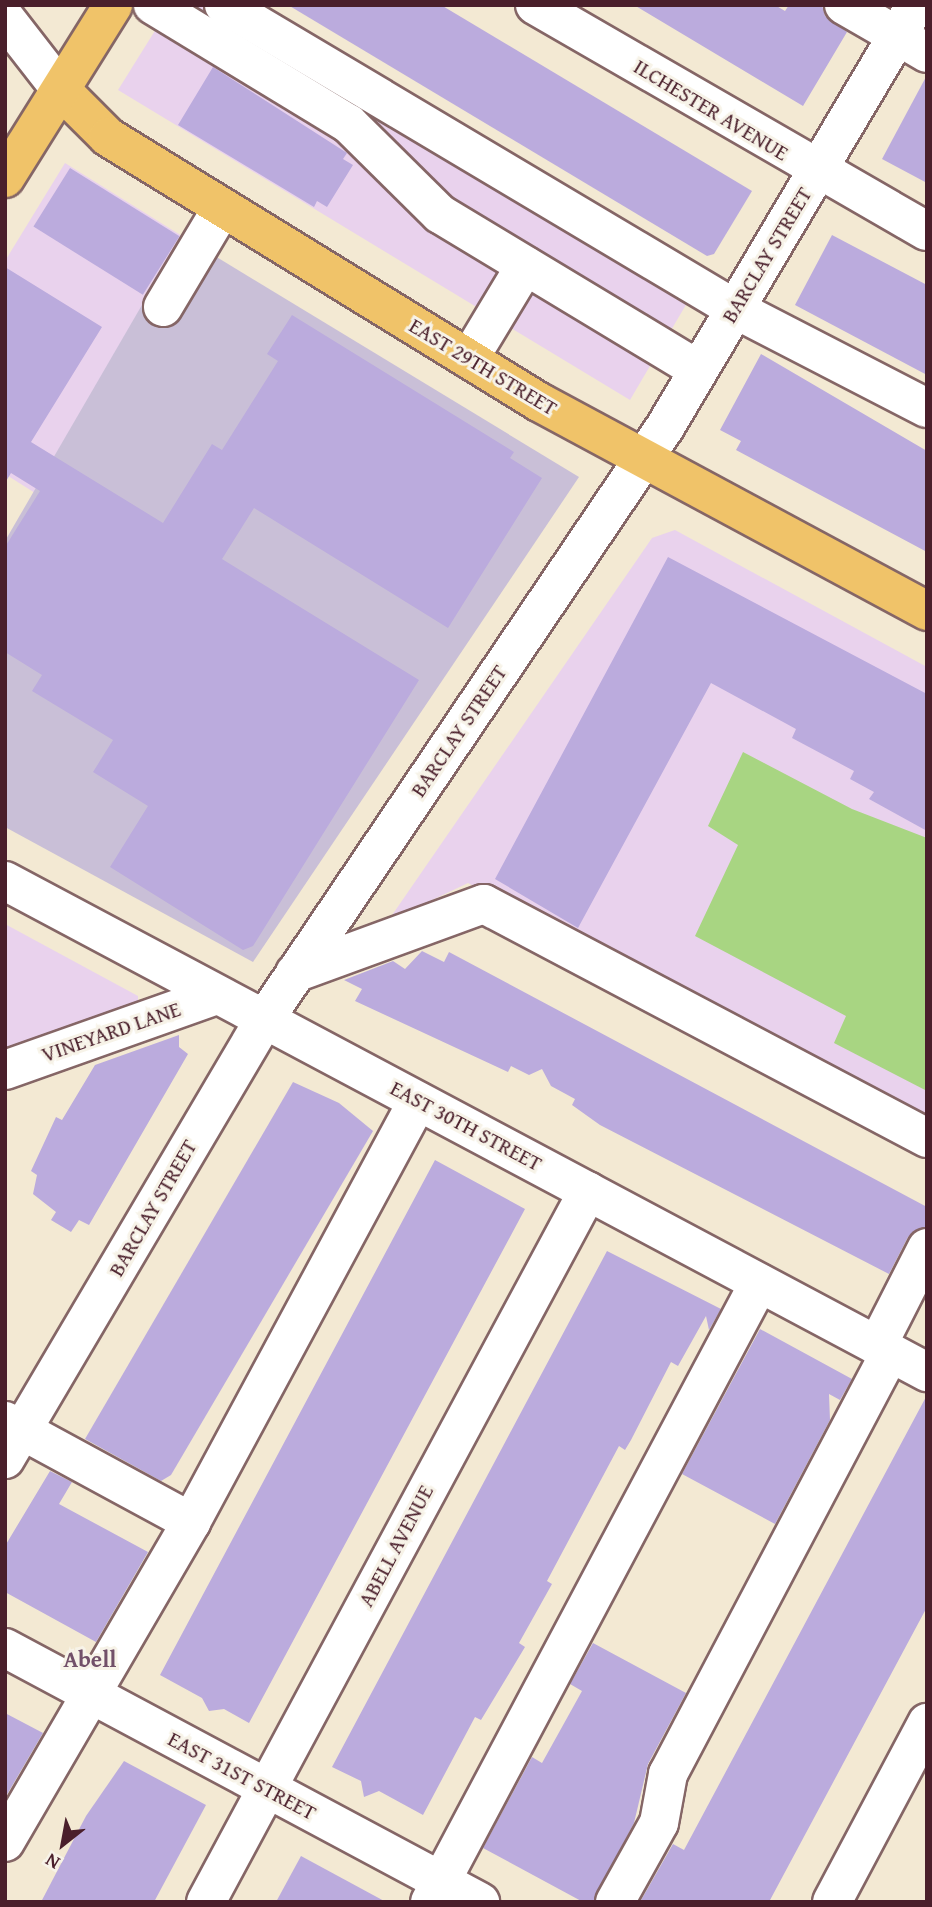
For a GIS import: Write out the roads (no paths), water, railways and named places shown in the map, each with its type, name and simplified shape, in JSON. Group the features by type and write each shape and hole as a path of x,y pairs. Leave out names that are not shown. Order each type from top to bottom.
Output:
{"main road":[{"path":"5,178 113,5"},
{"name":"EAST 29TH STREET","path":"61,90 93,127 469,359 643,459 927,611"}],"street":[{"path":"153,5 349,124 420,200 699,370"},
{"path":"223,5 735,309 927,408"},
{"name":"ILCHESTER AVENUE","path":"535,5 817,172 927,231"},
{"path":"844,5 912,45"},
{"name":"BARCLAY STREET","path":"11,1437 264,1020 643,459 817,172 912,45 916,5"},
{"path":"5,18 61,90"},
{"path":"163,307 222,208"},
{"path":"469,359 525,266"},
{"name":"EAST 30TH STREET","path":"5,881 927,1372"},
{"path":"295,973 485,904 927,1138"},
{"name":"VINEYARD LANE","path":"5,1070 217,995"},
{"path":"5,1842 191,1522 418,1101"},
{"name":"ABELL AVENUE","path":"206,1902 588,1191"},
{"path":"615,1902 659,1823 668,1774 884,1350 927,1248"},
{"path":"435,1891 759,1283"},
{"path":"11,1437 191,1522"},
{"name":"EAST 31ST STREET","path":"5,1648 266,1788 435,1891 480,1902"},
{"path":"832,1902 927,1723"}],"district":[{"name":"Abell","path":"90,1659"}]}
